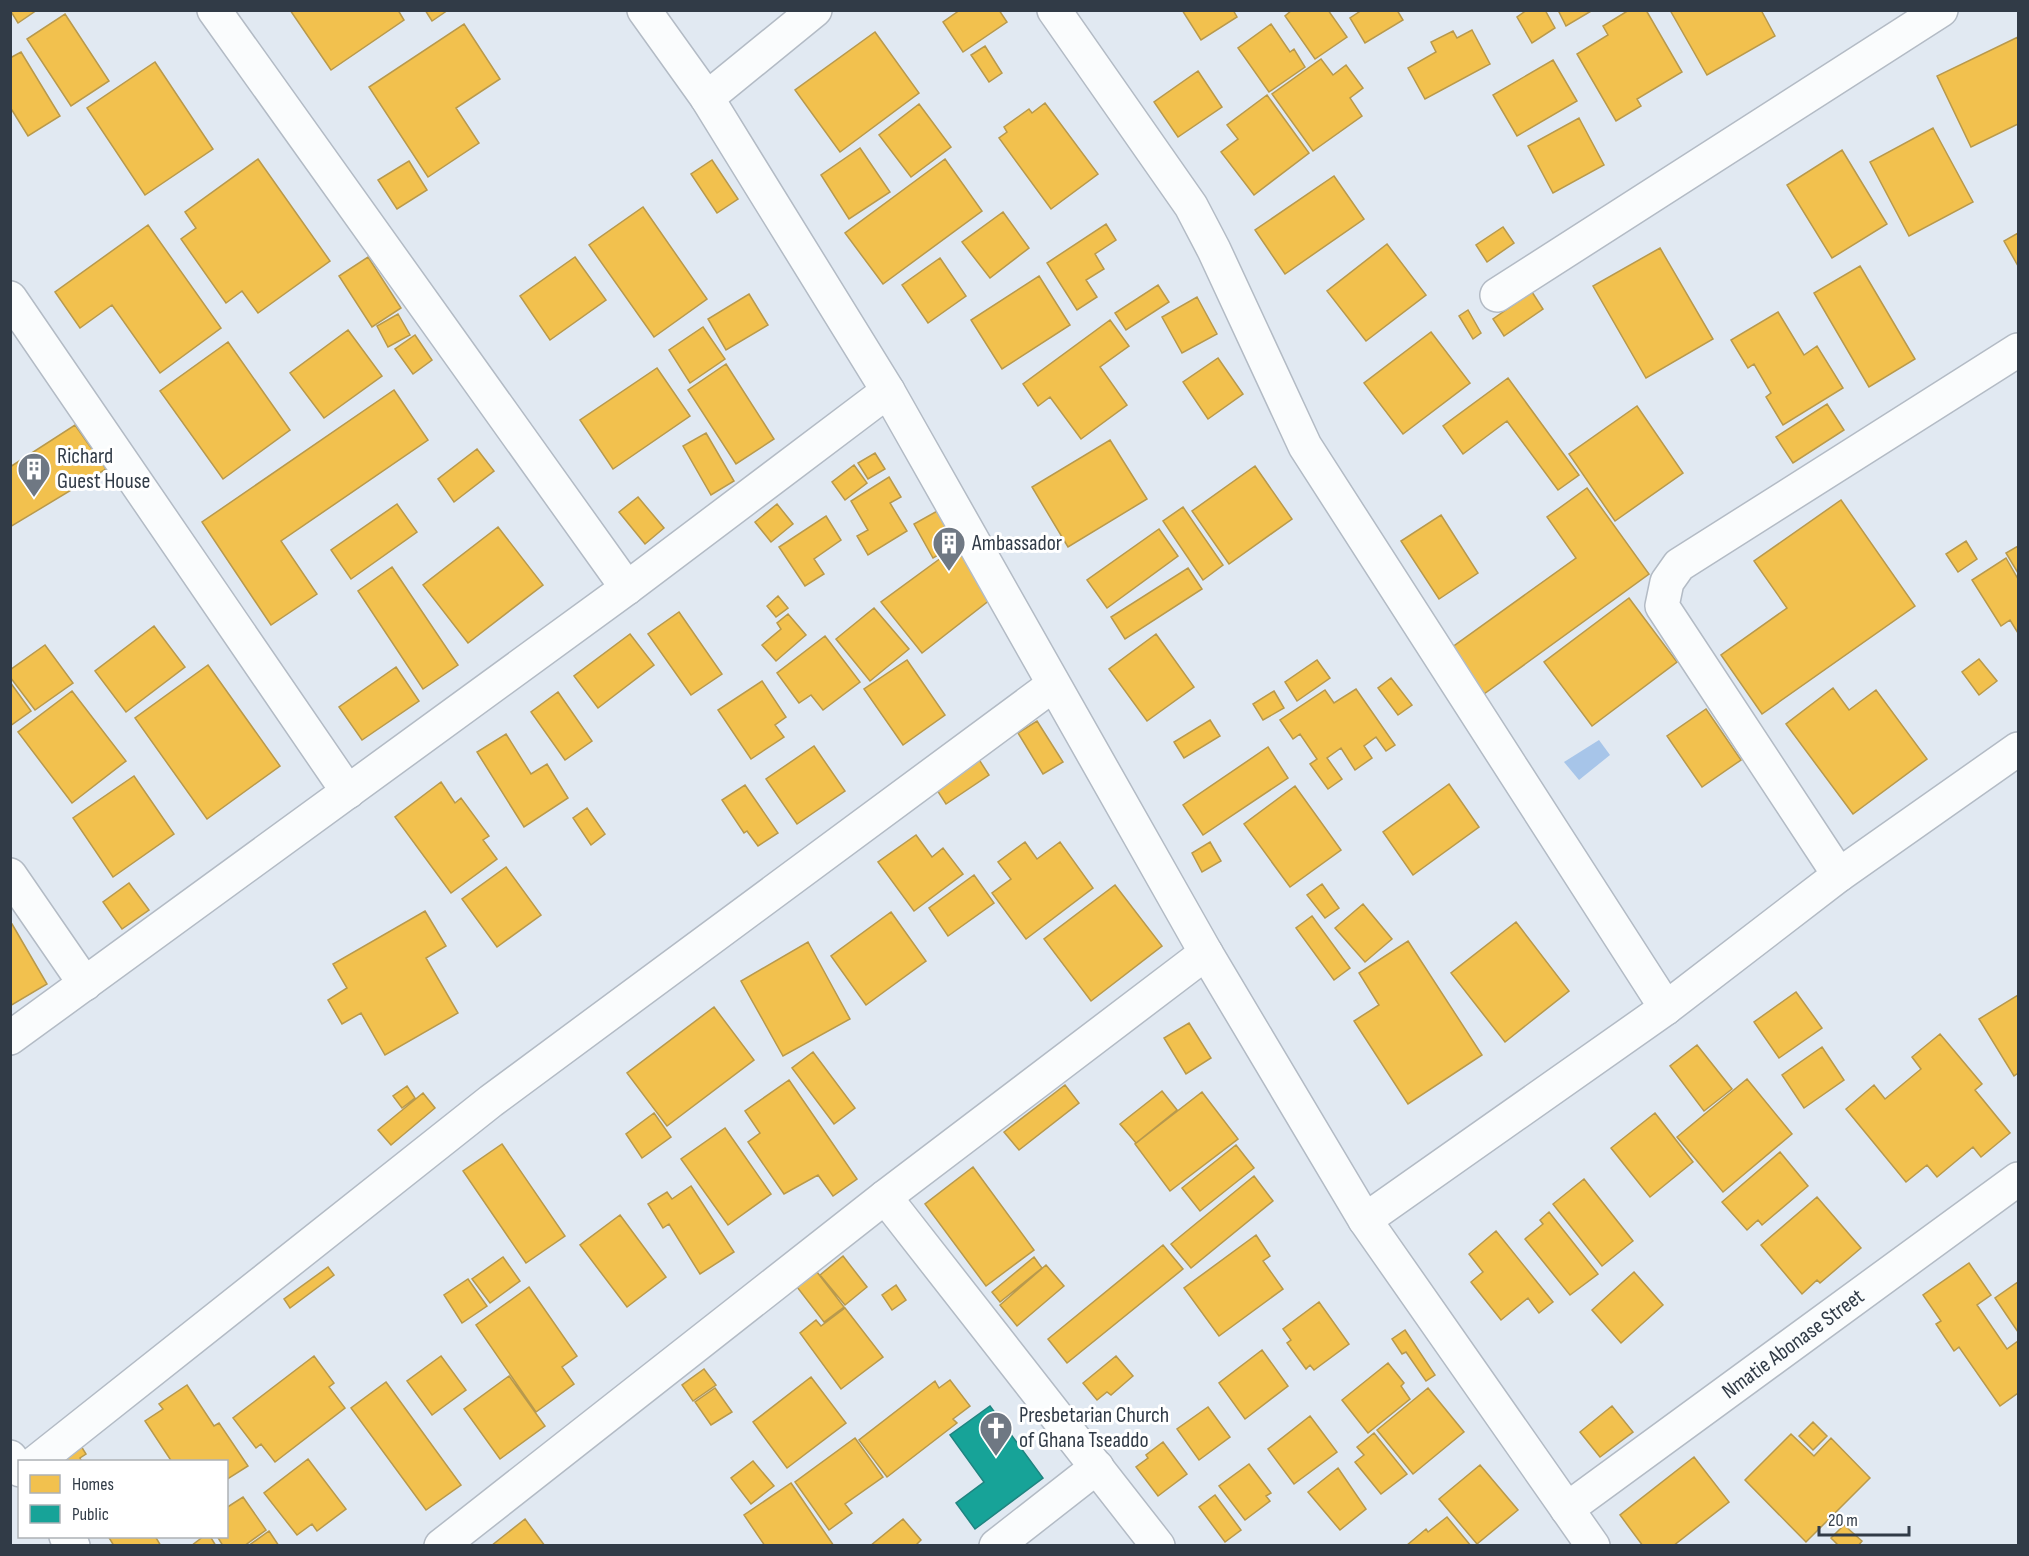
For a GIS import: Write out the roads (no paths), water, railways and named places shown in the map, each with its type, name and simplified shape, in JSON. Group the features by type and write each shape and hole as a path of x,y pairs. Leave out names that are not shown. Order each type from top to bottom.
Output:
{"street":[{"path":"214,10 627,588"},
{"path":"644,10 707,98 888,391 1206,953 1365,1220 1593,1545"},
{"path":"707,98 815,10"},
{"path":"1054,10 1191,206 1214,250 1305,446 1666,1008"},
{"path":"1497,295 1941,10"},
{"path":"10,298 348,792"},
{"path":"1839,875 1662,606 1667,582 1679,565 2019,350"},
{"path":"10,1038 627,588 888,391"},
{"path":"37,1460 491,1101 1053,685"},
{"path":"1365,1220 1666,1008 1839,875 2019,750"},
{"path":"10,875 85,984"},
{"path":"441,1545 885,1197 1206,953"},
{"name":"Nmatie Abonase Street","path":"1567,1509 2019,1179"},
{"path":"885,1197 1158,1545"},
{"path":"996,1545 1097,1467"}],"water":[{"path":"1599,740 1610,755 1579,780 1564,762"}],"place":[{"name":"Richard Guest House","path":"34,498"},
{"name":"Ambassador","path":"949,572"},
{"name":"Presbetarian Church of Ghana Tseaddo","path":"996,1457"}]}
